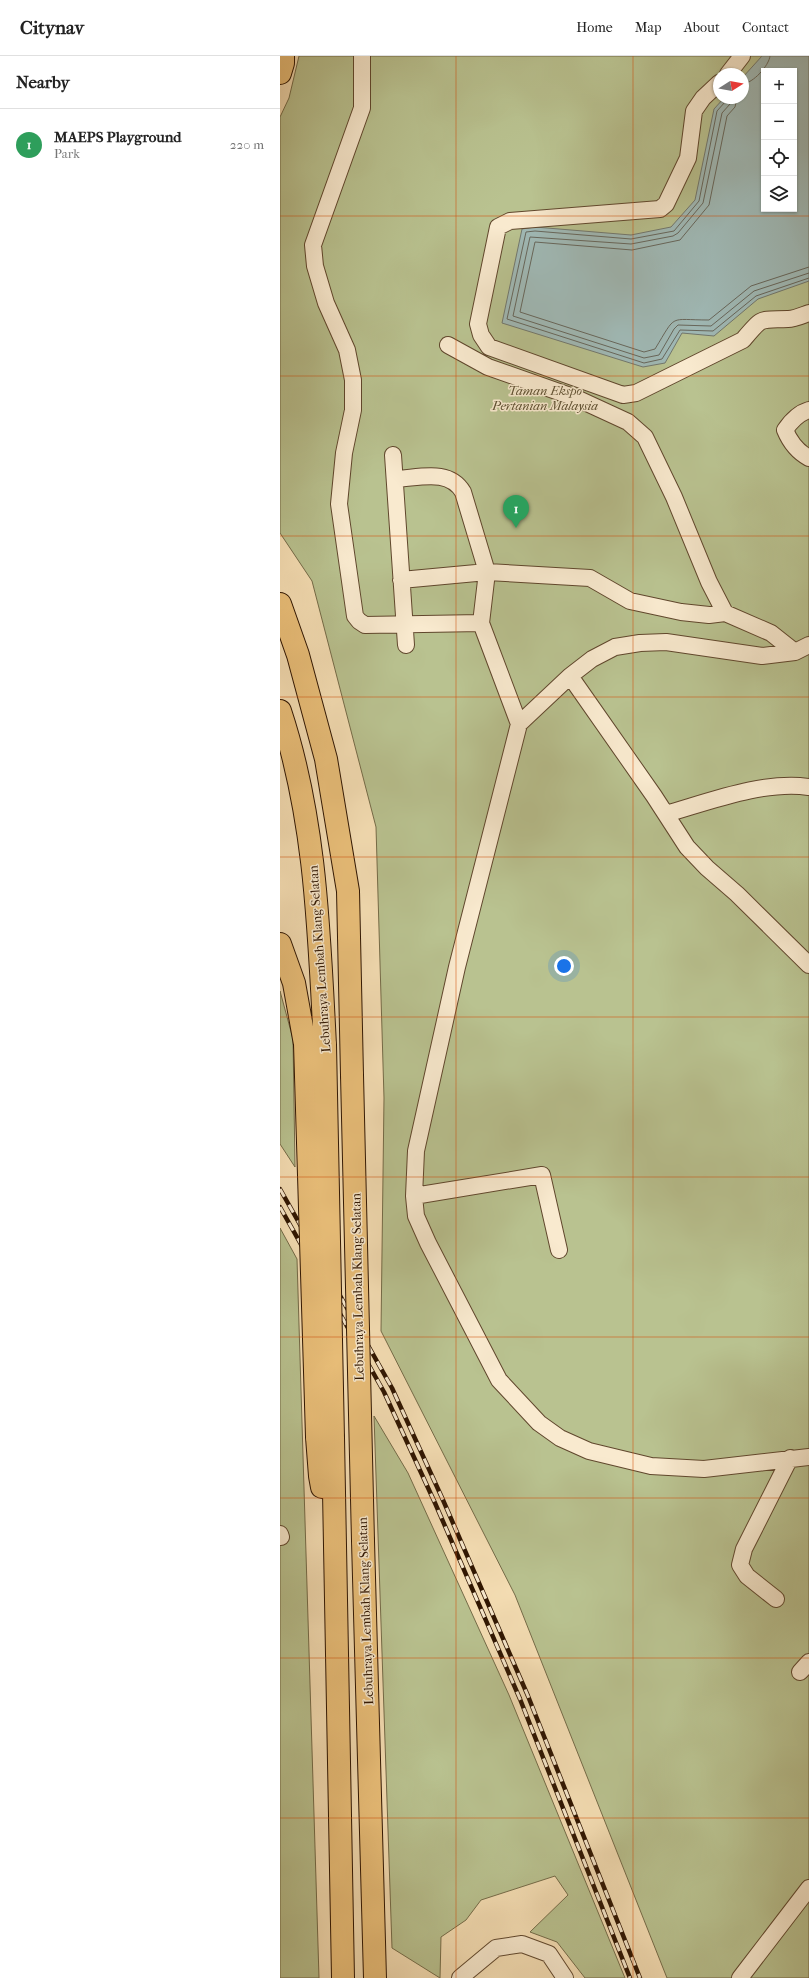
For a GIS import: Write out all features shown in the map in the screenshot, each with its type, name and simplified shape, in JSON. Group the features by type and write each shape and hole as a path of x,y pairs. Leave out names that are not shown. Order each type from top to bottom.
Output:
{"highway":[{"path":"280,73 283,63 283,56"},
{"name":"Lebuhraya Lembah Klang Selatan","path":"280,604 298,654 326,759 348,891 375,1978"},
{"name":"Lebuhraya Lembah Klang Selatan","path":"280,711 296,768 312,854 316,887 315,1045 325,1438 335,1538 343,1978"},
{"path":"280,944 315,1045"},
{"path":"374,1923 383,1954 386,1978"}],"street":[{"path":"362,56 362,108 313,246 315,266 326,303 347,350 353,380 353,410 344,453 339,504 355,616 365,625 481,623"},
{"path":"733,68 742,56"},
{"path":"713,89 703,98 694,111 688,158 666,204 660,209 510,221 498,227 478,324 481,336 489,347 623,395 629,395 636,393 743,340 754,326 766,318 789,320 809,313"},
{"path":"448,345 488,367 576,398 628,422 644,437 674,497 709,582 725,613"},
{"path":"809,410 803,412 790,422 785,430 789,439 802,454 809,458"},
{"path":"393,455 406,645"},
{"path":"395,479 444,476 458,484 463,492 487,572 481,623 519,724"},
{"path":"401,580 487,572 590,578 630,600 681,612 709,615 725,613 802,648"},
{"path":"802,648 762,656 666,642 640,642 615,647 592,659 570,676 519,724 457,967 416,1151 414,1196 416,1216 428,1243 499,1380 539,1422 560,1438 589,1451 651,1466 704,1469 809,1457"},
{"path":"570,676 688,847 707,868 738,894 809,965"},
{"path":"666,814 732,795 792,784 809,787"},
{"path":"414,1196 542,1175 559,1250"},
{"path":"776,1599 747,1576 740,1565 744,1549 790,1458"},
{"path":"740,1978 809,1888"},
{"path":"460,1978 496,1948 522,1944 549,1954 565,1978"}],"green space":[{"name":"Taman Ekspo Pertanian Malaysia","path":"299,56 809,56 809,1978 667,1978 515,1595 381,1331 384,1098 376,827 312,581 280,533 280,117 289,98"},
{"path":"280,991 293,1039 295,1167 280,1144"},
{"path":"280,1228 297,1259 319,1978 280,1978"},
{"path":"374,1416 408,1473 509,1695 625,1978 585,1978 557,1942 530,1932 568,1895 555,1876 481,1900 466,1920 441,1937 440,1978 392,1948"}],"water":[{"path":"762,56 809,56 809,281 758,299 714,336 682,333 665,363 643,367 502,323 522,229 535,227 631,235 671,227 695,200 714,109 719,104 749,104 749,70"}],"railway":[{"path":"280,1189 392,1388 443,1500 528,1696 640,1978"},
{"path":"280,1207 384,1392 435,1503 520,1699 630,1978"}],"place":[{"name":"MAEPS Playground","path":"516,528"}]}
